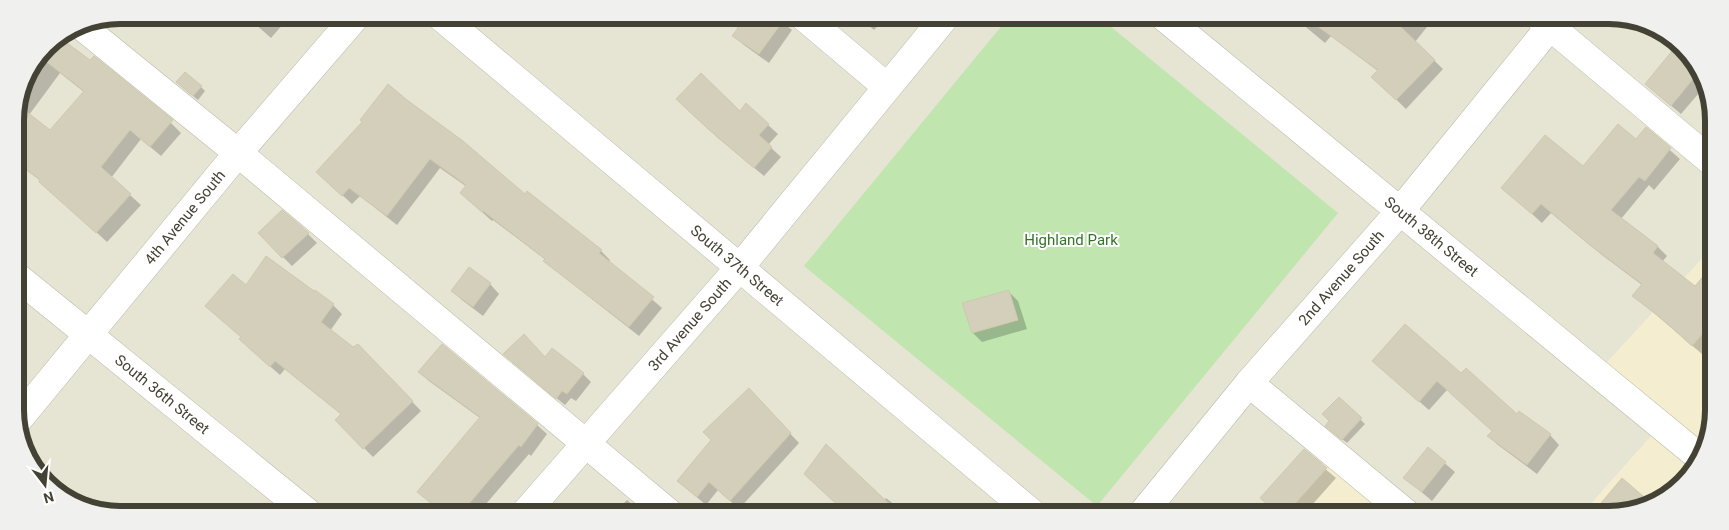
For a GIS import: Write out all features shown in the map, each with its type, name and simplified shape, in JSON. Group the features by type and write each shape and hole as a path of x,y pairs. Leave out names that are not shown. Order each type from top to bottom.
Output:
{"street":[{"name":"4th Avenue South","path":"24,413 238,154 349,24"},
{"name":"South 37th Street","path":"450,24 1024,506"},
{"path":"812,24 887,87"},
{"name":"3rd Avenue South","path":"531,506 740,267 939,24"},
{"name":"South 38th Street","path":"1173,24 1694,453"},
{"name":"2nd Avenue South","path":"1149,506 1249,383 1401,210 1547,24"},
{"path":"1552,24 1705,156"},
{"path":"87,30 661,506"},
{"name":"South 36th Street","path":"24,283 300,506"},
{"path":"1249,383 1397,506"}],"shaded area":[{"path":"120,24 1609,24 1634,27 1646,31 1677,52 1689,67 1700,89 1705,114 1705,256 1598,373 1661,425 1589,506 1397,506 1332,452 1288,506 120,506 95,503 70,492 70,460 38,460 29,441 26,429 24,416 24,114 27,95 37,72 48,57 62,44 89,29"},
{"path":"1705,256 1705,410 1702,435 1689,463 1677,478 1646,499 1615,506 1589,506 1661,425 1597,373"},
{"path":"1332,452 1397,506 1288,506"}],"green space":[{"name":"Highland Park","path":"1003,24 1108,24 1338,213 1097,506 804,266"}],"building":[{"path":"733,24 781,24 759,54 732,36 738,28"},
{"path":"1314,24 1396,24 1435,60 1396,100 1371,77 1378,70"},
{"path":"65,42 90,60 94,56 173,120 150,147 130,130 101,167 131,194 96,233 39,182 40,180 24,168 25,110 50,130 84,91 45,61"},
{"path":"1672,51 1685,62 1695,77 1671,106 1645,84"},
{"path":"185,72 202,86 193,96 176,82"},
{"path":"701,73 740,111 746,103 769,124 759,135 772,147 754,168 676,99"},
{"path":"388,84 463,141 525,194 527,191 602,250 599,253 654,297 629,327 543,261 545,259 482,212 460,193 466,185 430,159 387,216 349,188 342,196 316,172 362,122 360,120"},
{"path":"1618,124 1636,139 1646,127 1671,148 1645,181 1639,177 1611,210 1658,246 1653,253 1695,286 1705,274 1705,331 1692,346 1661,318 1632,296 1642,284 1591,246 1541,204 1532,214 1501,188 1545,135 1583,166"},
{"path":"282,210 309,233 282,258 258,233"},
{"path":"266,256 334,304 321,322 353,347 358,344 413,401 363,449 335,420 341,414 275,361 270,367 239,339 241,337 205,306 233,274 246,285"},
{"path":"469,267 491,283 473,307 451,291"},
{"path":"1009,290 1018,320 972,333 962,303"},
{"path":"1405,324 1461,373 1466,368 1517,414 1519,411 1551,434 1527,465 1487,436 1492,431 1437,381 1419,402 1372,361"},
{"path":"524,334 545,357 552,348 584,373 567,394 562,391 556,399 503,354"},
{"path":"442,344 538,424 521,447 519,445 467,506 434,506 417,492 480,417 418,372"},
{"path":"749,388 791,433 730,501 709,482 697,497 677,481 711,440 703,432"},
{"path":"1339,397 1362,418 1342,440 1325,426 1329,421 1322,414"},
{"path":"826,444 892,506 838,506 804,474"},
{"path":"1428,447 1446,462 1422,492 1403,478"},
{"path":"1304,449 1327,468 1293,506 1269,506 1260,498"},
{"path":"1622,478 1646,499 1615,506 1599,506"}]}
